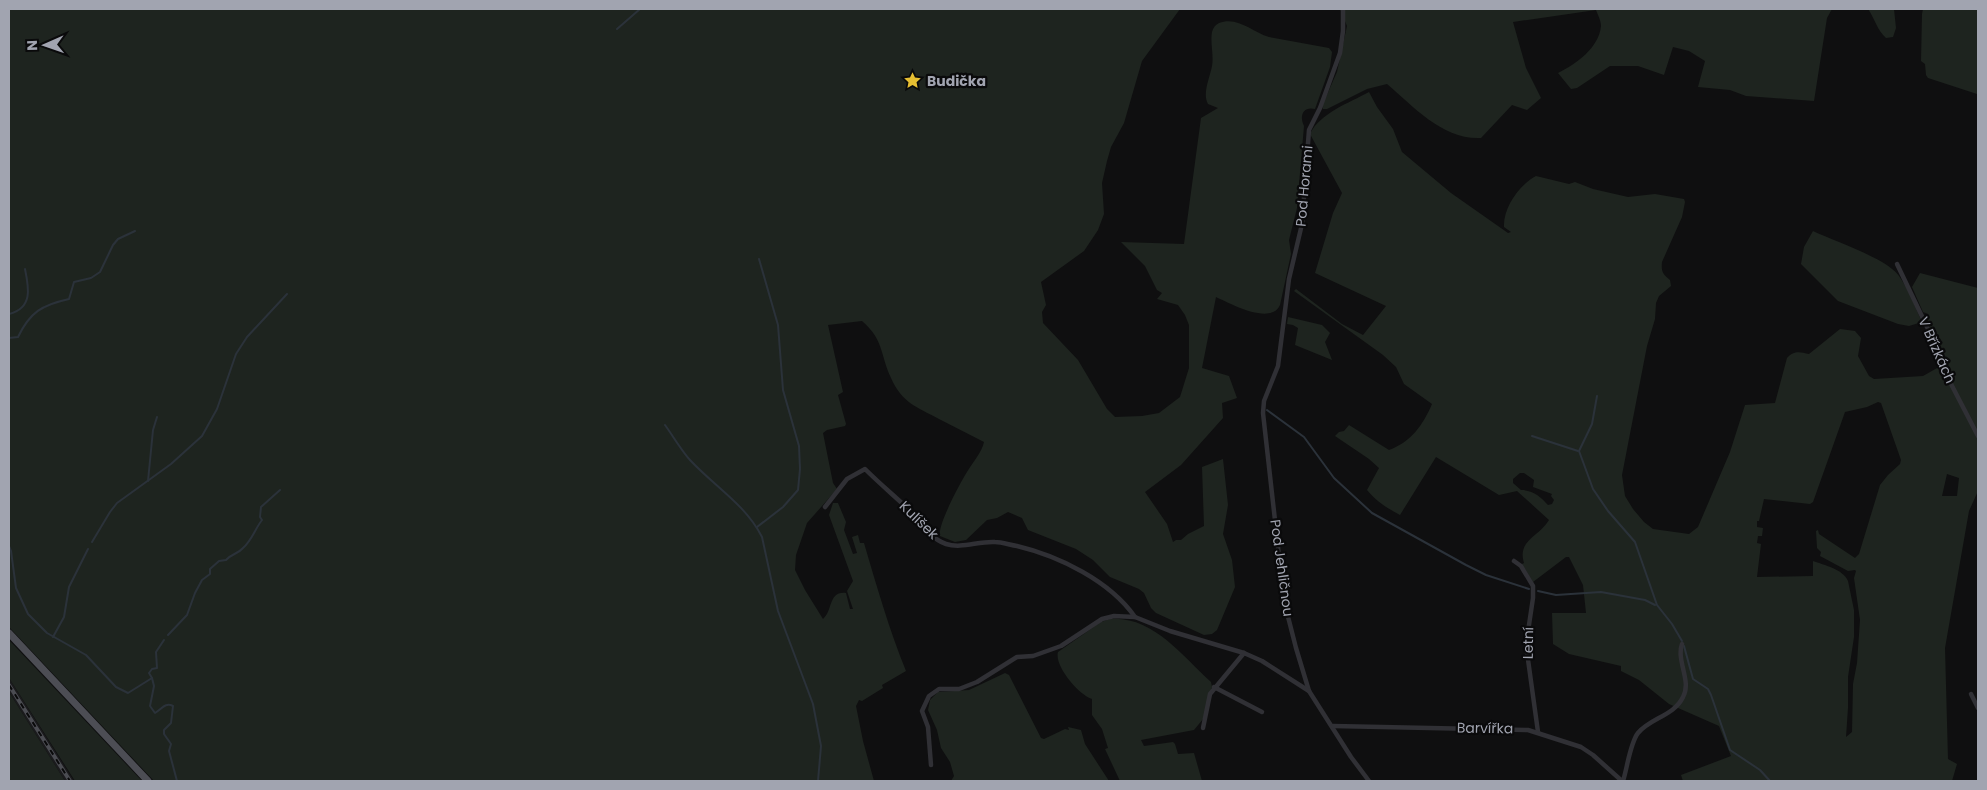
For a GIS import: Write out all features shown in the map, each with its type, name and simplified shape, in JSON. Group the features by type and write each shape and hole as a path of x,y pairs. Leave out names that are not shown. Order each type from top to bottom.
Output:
{"main road":[{"path":"9,633 148,781"}],"street":[{"name":"Pod Horami","path":"1278,366 1289,279 1302,224 1309,130 1320,108 1340,53 1343,9"},
{"name":"V Břízkách","path":"1897,264 1950,382 1978,436"},
{"name":"Pod Jehličnou","path":"1278,366 1264,401 1264,421 1284,601 1309,691 1351,757 1369,781"},
{"name":"Kulíšek","path":"825,507 847,479 865,469 905,506 936,539 946,544 962,546 996,542 1034,550 1059,558 1107,588 1126,604 1135,617"},
{"name":"Letní","path":"1514,561 1521,566 1533,586 1526,645 1538,732"},
{"name":"Kulíšek","path":"930,765 928,727 922,711 929,696 939,690 959,689 977,682 1017,657 1033,656 1061,646 1102,619 1114,616 1135,617 1170,631 1244,653 1262,661 1309,691"},
{"path":"1623,781 1636,735 1642,728 1678,705 1684,696 1685,680 1680,650 1682,644"},
{"path":"1203,728 1210,694 1244,653"},
{"path":"1214,687 1262,712"},
{"path":"1971,694 1978,708"},
{"name":"Barvířka","path":"1333,726 1503,728 1538,732 1580,747 1623,781"}],"shaded area":[{"path":"9,9 1180,9 1142,61 1124,123 1111,147 1107,161 1102,183 1104,214 1098,230 1084,251 1041,282 1046,305 1042,312 1043,323 1078,360 1107,409 1115,417 1159,413 1180,397 1189,368 1189,325 1185,315 1178,305 1157,299 1162,293 1157,290 1145,266 1121,242 1184,244 1201,118 1218,108 1208,104 1206,100 1212,62 1212,32 1214,28 1219,23 1226,21 1239,23 1269,37 1329,48 1332,52 1330,67 1315,109 1305,110 1302,115 1304,126 1297,208 1289,240 1291,254 1280,305 1275,311 1259,313 1240,308 1216,297 1202,368 1229,376 1237,398 1222,403 1223,418 1181,465 1145,492 1167,524 1173,542 1181,540 1204,526 1202,467 1223,459 1228,505 1223,534 1232,560 1235,587 1217,630 1212,634 1204,635 1156,613 1151,608 1144,593 1139,589 1110,577 1093,560 1076,549 1028,530 1022,518 1008,512 997,518 987,520 966,540 955,542 940,536 942,523 950,504 984,442 905,399 891,378 878,341 862,321 828,325 843,392 838,395 846,424 823,433 833,483 837,489 807,523 796,555 795,570 823,619 833,598 840,593 846,593 850,609 853,609 847,591 853,581 829,515 833,503 838,503 846,522 844,530 853,554 857,553 852,537 858,535 860,543 864,543 906,671 882,685 883,688 862,701 859,700 856,706 874,781 154,781 9,627"},
{"path":"1340,9 1832,9 1827,18 1814,101 1746,96 1730,90 1698,87 1705,61 1689,51 1673,47 1664,75 1638,66 1610,66 1577,88 1571,89 1558,73 1579,60 1596,41 1601,26 1596,10 1513,22 1526,68 1541,98 1527,110 1512,105 1481,138 1454,134 1442,128 1419,112 1387,84 1367,89 1327,109 1323,109 1322,106 1337,72 1347,26"},
{"path":"1868,9 1894,9 1896,28 1893,37 1886,38 1883,35"},
{"path":"1923,9 1978,9 1977,94 1928,78 1926,75 1925,64 1921,61"},
{"path":"1369,92 1393,129 1402,152 1451,193 1508,233 1511,232 1504,227 1504,220 1509,205 1518,191 1536,176 1569,184 1575,182 1593,189 1628,197 1655,194 1684,199 1682,217 1662,262 1662,271 1670,280 1671,286 1659,296 1656,303 1655,319 1647,346 1622,475 1625,496 1644,522 1653,529 1689,534 1698,527 1730,452 1745,405 1775,403 1787,358 1790,355 1797,352 1809,354 1840,329 1855,331 1861,338 1858,356 1869,376 1874,379 1923,376 1946,363 1925,316 1928,314 1923,312 1912,287 1920,273 1978,288 1978,491 1969,511 1945,648 1948,759 1957,764 1952,781 1683,781 1681,775 1731,756 1719,726 1669,704 1639,680 1621,671 1621,666 1569,654 1553,644 1552,613 1586,613 1583,585 1569,557 1566,557 1533,582 1522,564 1524,563 1523,555 1526,544 1549,520 1517,491 1499,495 1436,457 1400,515 1382,504 1367,490 1379,468 1335,436 1339,432 1344,431 1349,425 1389,450 1397,447 1415,432 1425,419 1432,404 1404,384 1396,367 1383,355 1294,291 1296,289 1342,324 1363,335 1386,306 1315,273 1333,213 1342,193 1310,134 1328,114","holes":["1878,402 1881,403 1901,460 1900,464 1880,485 1859,554 1855,558 1819,534 1818,530 1816,531 1817,548 1821,552 1820,556 1848,571 1856,571 1854,578 1860,620 1857,663 1853,684 1852,732 1846,737 1848,677 1854,637 1854,610 1848,581 1838,570 1813,561 1813,576 1757,577 1761,544 1757,543 1758,536 1762,536 1763,528 1757,527 1757,521 1759,521 1764,499 1810,504 1813,502 1845,412 1867,407","1520,473 1524,473 1534,480 1533,487 1552,494 1551,496 1554,500 1552,504 1548,505 1536,494 1521,490 1513,483 1513,479","1947,474 1959,478 1957,496 1942,496"]},
{"path":"1813,231 1860,251 1884,263 1893,270 1906,287 1922,322 1909,326 1898,324 1838,301 1801,264 1804,247"},
{"path":"1288,317 1322,325 1330,333 1325,342 1332,360 1295,345 1298,328 1287,324"},
{"path":"1110,619 1125,620 1153,630 1177,649 1211,682 1212,687 1203,719 1194,730 1141,740 1144,746 1173,742 1178,754 1194,753 1202,781 1120,781 1105,749 1108,748 1102,729 1092,715 1092,699 1074,686 1060,665 1058,658 1058,652 1101,622"},
{"path":"9,640 142,781 75,781 9,678"},
{"path":"1005,673 1009,675 1041,738 1044,739 1065,729 1069,730 1068,727 1081,730 1085,744 1109,781 951,781 954,776 950,762 941,748 937,730 928,710 930,700 938,692 969,690"},
{"path":"9,678 74,781 65,781 9,692"},
{"path":"9,692 65,781 9,781"}],"waterway":[{"path":"617,29 640,9"},
{"path":"9,338 18,337 27,321 44,307 69,299 74,282 91,278 100,272 113,245 118,239 135,231"},
{"path":"757,527 783,507 798,490 800,469 799,446 783,390 778,325 759,259"},
{"path":"9,314 17,311 26,302 28,283 25,269"},
{"path":"92,542 117,503 171,464 202,436 217,409 236,354 247,337 287,294"},
{"path":"1597,396 1592,424 1579,451 1593,489 1608,511 1635,542 1657,605 1682,641"},
{"path":"1267,410 1304,437 1334,478 1372,513 1486,575 1529,589"},
{"path":"148,481 153,430 157,417"},
{"path":"665,425 690,460 739,505 762,537 778,611 813,704 821,746 818,781"},
{"path":"1532,436 1578,451"},
{"path":"168,635 187,615 195,593 202,580 210,574 210,569 219,561 226,560 246,545 262,520 260,517 261,507 280,490"},
{"path":"9,546 16,588 28,614 47,633 86,655 116,687 128,693 152,678 154,686 150,706 155,713 166,705 173,706 171,723 164,730 164,734 171,744 169,751 177,781"},
{"path":"53,637 64,617 69,587 88,549"},
{"path":"1538,591 1556,595 1601,592 1645,600 1655,605"},
{"path":"152,678 149,673 152,669 157,668 156,652 164,640"},
{"path":"1684,646 1693,679 1708,689 1730,750 1760,770 1770,781"}],"railway":[{"path":"9,685 70,781"}],"place":[{"name":"Budička","path":"913,81"}]}
